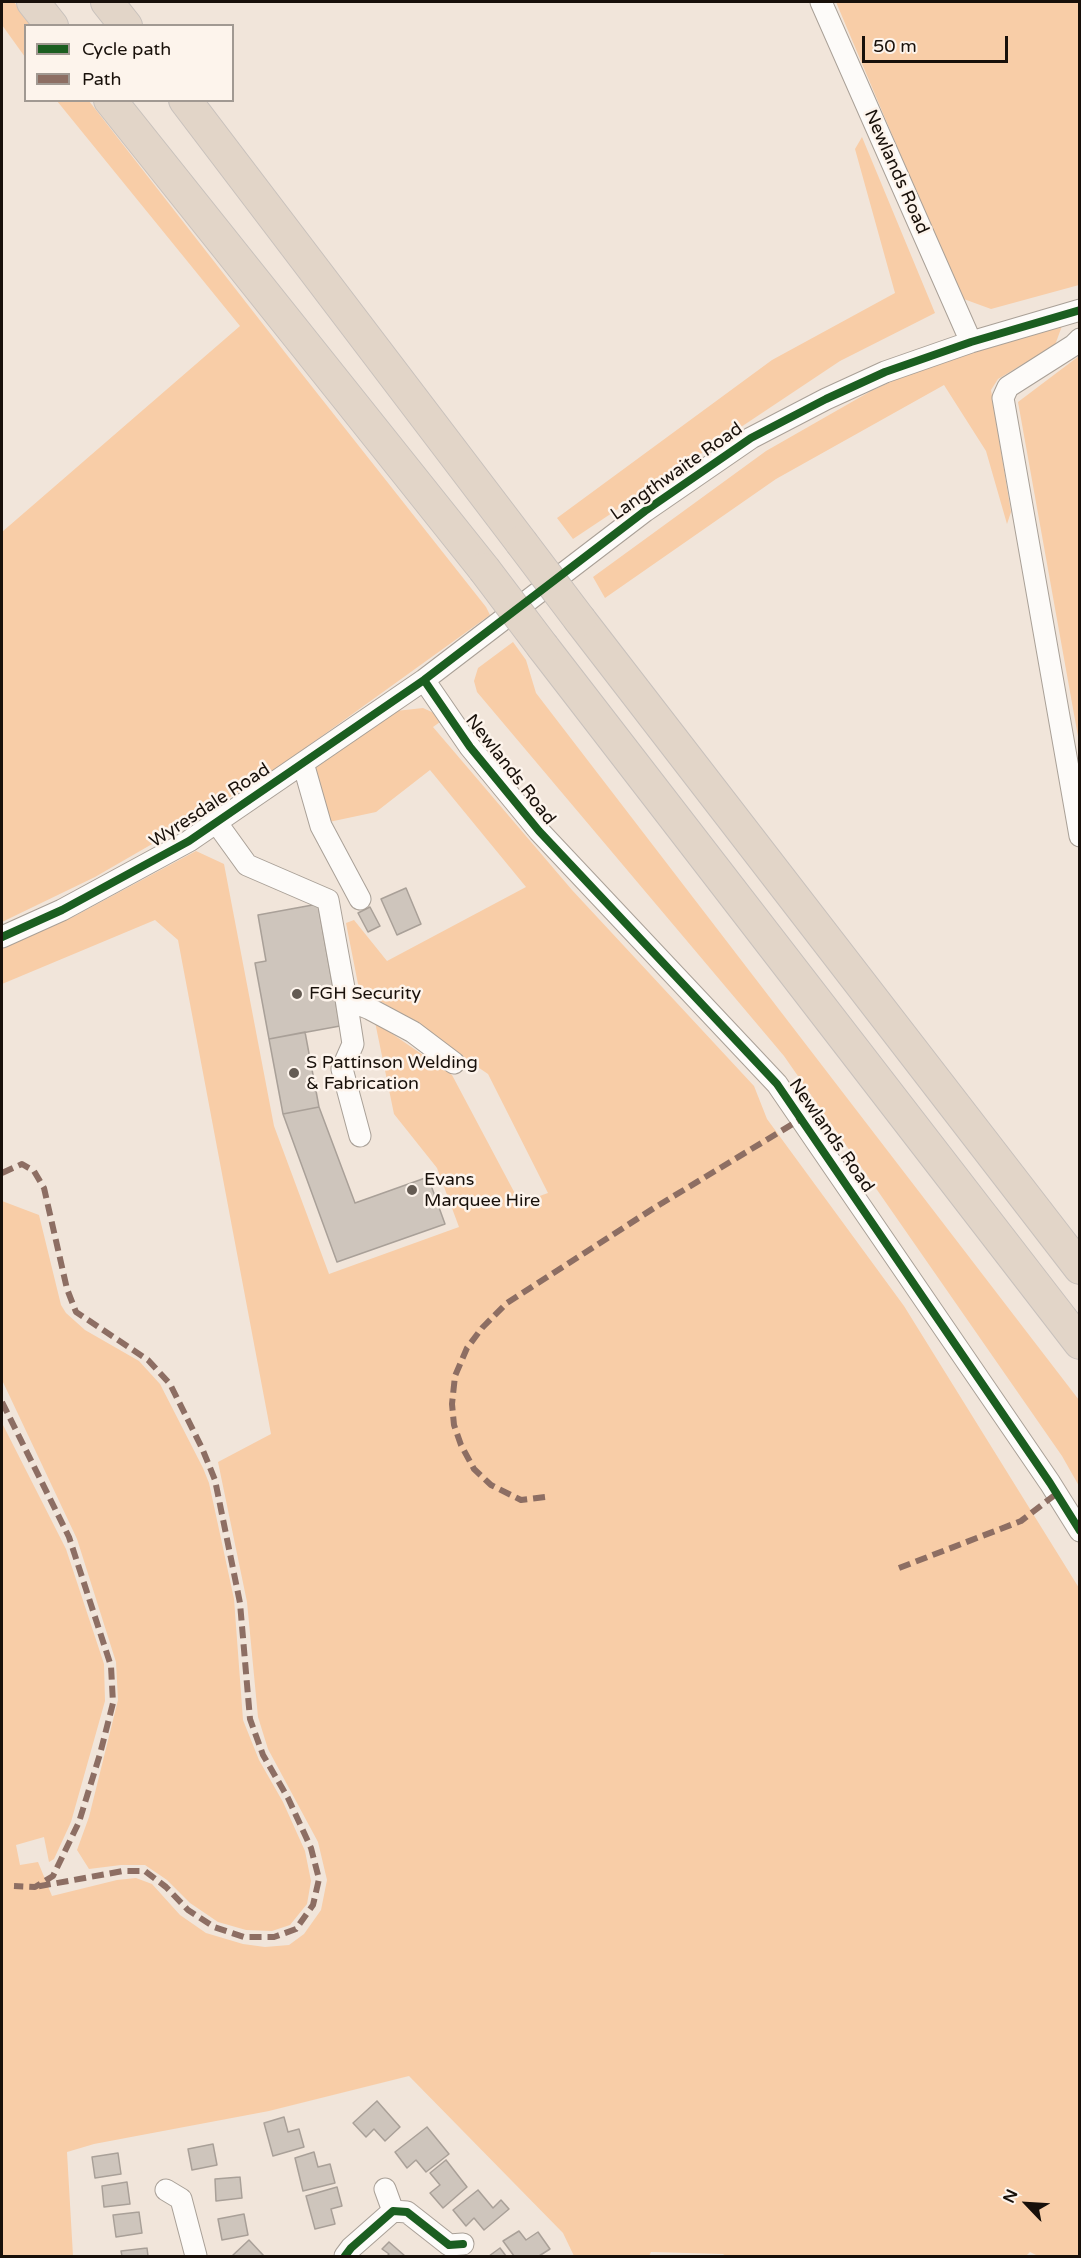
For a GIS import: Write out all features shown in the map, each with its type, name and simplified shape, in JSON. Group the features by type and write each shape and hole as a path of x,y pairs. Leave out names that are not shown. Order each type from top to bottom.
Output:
{"highway":[{"path":"33,2 50,24"},
{"path":"107,2 124,24"},
{"path":"112,102 484,569 1080,1343"},
{"path":"187,102 580,620 1080,1268"}],"street":[{"name":"Newlands Road","path":"821,2 971,342"},
{"name":"Langthwaite Road","path":"424,680 645,511 751,438 826,399 885,372 971,342 1080,310"},
{"path":"1080,339 1008,387 1002,398 1080,836"},
{"name":"Newlands Road","path":"424,680 470,747 539,831 777,1084 1080,1531"},
{"name":"Wyresdale Road","path":"2,937 62,910 189,841 424,680"},
{"path":"303,763 321,826 360,899"},
{"path":"216,822 247,865 328,900 353,1044 342,1070 360,1136"},
{"path":"346,999 413,1032 454,1063"},
{"path":"385,2189 393,2211"},
{"path":"180,2192 196,2256"},
{"path":"345,2256 351,2247 393,2211 407,2212 453,2248"}],"shaded area":[{"path":"2,2 14,2 31,24 24,24 24,56 2,25"},
{"path":"836,2 1079,2 1079,285 991,309 961,298"},
{"path":"58,102 90,102 490,615 283,764 192,821 95,877 2,922 2,532 240,326"},
{"path":"862,137 935,313 840,361 573,539 557,518 772,360 895,293 855,149"},
{"path":"1062,326 1055,345 998,379 991,390 1011,512 1007,524 986,451 944,385 776,479 605,598 593,577 766,451 871,391 960,350"},
{"path":"1079,356 1079,742 1018,402"},
{"path":"513,642 526,660 536,693 1079,1400 1079,1486 1062,1456 784,1056 477,692 474,681 478,668"},
{"path":"423,708 434,713 440,722 433,727 572,890 754,1086 767,1119 904,1306 1079,1588 1079,2256 1038,2256 1030,2252 1026,2256 726,2256 723,2254 651,2252 649,2256 574,2256 563,2233 409,2076 269,2111 94,2144 67,2152 73,2256 2,2256 2,1423 66,1549 104,1664 105,1701 71,1822 54,1859 49,1862 44,1837 16,1845 20,1865 38,1862 52,1896 117,1880 136,1878 152,1884 180,1915 206,1933 243,1944 265,1947 289,1945 304,1934 321,1910 327,1880 318,1842 268,1749 258,1717 247,1602 218,1462 271,1434 178,940 155,920 2,984 2,947 73,917 196,851 224,864 274,1126 329,1274 459,1227 437,1168 394,1114 375,1022 452,1075 520,1203 548,1193 488,1074 359,989 346,923 354,920 387,961 526,887 430,770 376,812 329,822 315,785 315,766 396,711"},
{"path":"2,1201 39,1215 61,1305 66,1313 85,1330 139,1361 160,1384 209,1483 234,1599 243,1720 259,1760 283,1802 305,1851 311,1881 307,1904 290,1925 272,1931 246,1930 218,1922 190,1903 167,1880 145,1865 89,1869 77,1850 89,1817 118,1700 116,1662 77,1539 2,1380"}],"building":[{"path":"406,888 421,924 397,935 381,899"},
{"name":"FGH Security","path":"318,904 340,1026 269,1039 255,963 266,961 258,915"},
{"path":"370,907 380,926 368,932 358,913"},
{"name":"S Pattinson Welding & Fabrication","path":"305,1032 319,1107 283,1114 269,1039"},
{"name":"Evans Marquee Hire","path":"319,1107 355,1203 428,1177 445,1224 337,1262 283,1114"},
{"path":"377,2101 400,2127 385,2141 374,2129 366,2137 353,2123"},
{"path":"284,2117 288,2132 299,2129 304,2147 273,2156 264,2123"},
{"path":"427,2127 449,2154 426,2172 416,2160 407,2168 395,2152"},
{"path":"213,2144 217,2165 192,2170 188,2149"},
{"path":"314,2152 318,2167 330,2164 335,2183 303,2191 295,2158"},
{"path":"118,2153 121,2174 95,2178 92,2157"},
{"path":"446,2160 467,2187 443,2208 430,2193 440,2185 430,2173"},
{"path":"240,2177 242,2198 216,2201 215,2179"},
{"path":"127,2182 130,2204 104,2207 102,2186"},
{"path":"337,2187 342,2206 331,2209 335,2224 315,2229 306,2196"},
{"path":"478,2190 493,2208 501,2200 509,2209 484,2230 474,2218 466,2226 453,2210"},
{"path":"139,2212 142,2233 116,2237 113,2215"},
{"path":"244,2214 248,2235 222,2240 218,2219"},
{"path":"519,2231 526,2240 538,2232 550,2249 539,2256 514,2256 503,2241"},
{"path":"249,2240 264,2256 232,2256"},
{"path":"389,2242 405,2256 387,2256 389,2254 382,2249"},
{"path":"147,2248 148,2256 122,2256 121,2251"},
{"path":"500,2248 506,2256 489,2256"}],"marked path":[{"path":"545,1497 521,1500 491,1485 474,1469 461,1445 454,1425 452,1404 455,1376 467,1348 482,1328 507,1303 654,1208 801,1119"},
{"path":"2,1173 22,1164 34,1171 44,1188 67,1289 76,1312 148,1360 170,1384 202,1448 215,1480 240,1603 250,1719 263,1755 288,1798 311,1848 319,1879 313,1905 296,1929 274,1937 244,1937 214,1927 188,1910 166,1887 145,1871 123,1871 35,1887"},
{"path":"2,1402 69,1537 111,1666 113,1703 79,1822 53,1876 35,1887 14,1886"},
{"path":"899,1568 1021,1521 1056,1494"}],"cycle path":[{"path":"2,937 62,910 189,841 424,680 645,511 751,438 826,399 885,372 971,342 1080,310"},
{"path":"424,680 470,747 539,831 777,1084 1050,1483 1080,1531"},
{"path":"345,2256 393,2211 407,2212 449,2245 463,2244"}],"place":[{"name":"FGH Security","path":"297,994"},
{"name":"S Pattinson Welding & Fabrication","path":"294,1073"},
{"name":"Evans Marquee Hire","path":"412,1190"}]}
